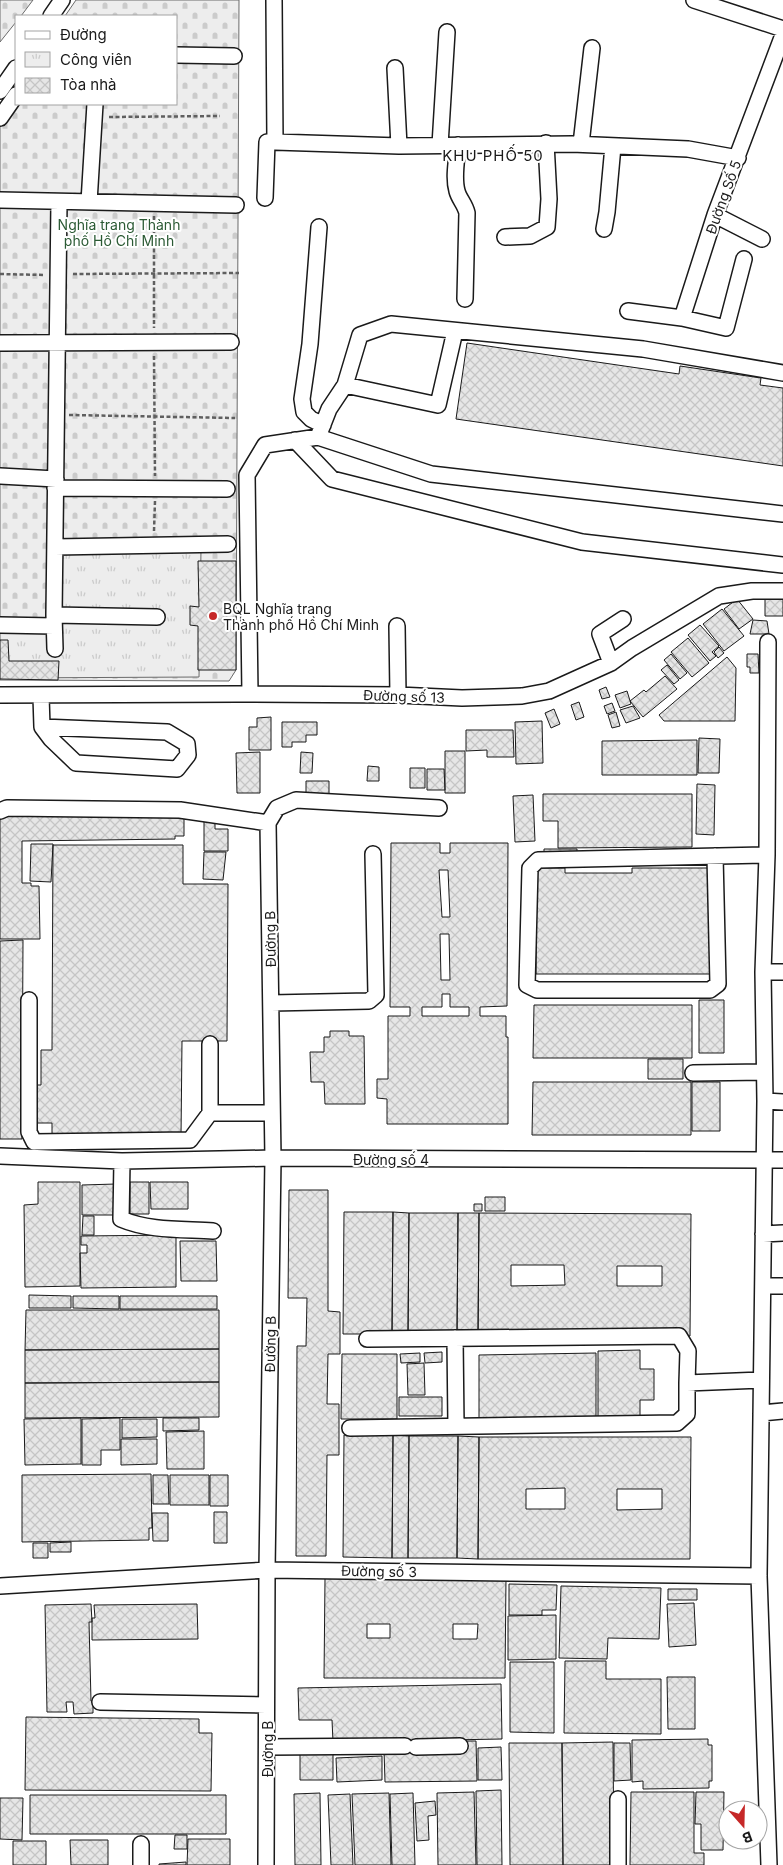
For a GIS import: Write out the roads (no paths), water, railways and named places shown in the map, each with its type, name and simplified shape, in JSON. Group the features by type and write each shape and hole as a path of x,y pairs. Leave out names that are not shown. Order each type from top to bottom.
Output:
{"street":[{"path":"52,15 62,0"},
{"path":"274,0 275,142"},
{"path":"694,0 783,29"},
{"path":"440,145 447,32"},
{"name":"Đường Số 5","path":"682,318 715,215 783,35"},
{"path":"581,144 592,48"},
{"path":"178,55 234,56"},
{"path":"395,68 399,146"},
{"path":"0,90 15,69"},
{"path":"0,118 15,97"},
{"path":"88,202 95,110"},
{"path":"265,198 267,142 399,146 581,144 688,149 738,158"},
{"path":"504,237 530,236 547,227 550,199 546,143"},
{"path":"458,145 456,189 461,201 466,206 467,213 465,299"},
{"path":"604,229 613,146"},
{"path":"0,200 236,205"},
{"path":"55,649 59,202"},
{"path":"715,215 762,239"},
{"path":"319,227 310,344 302,399 304,412 321,431 431,474 783,514"},
{"path":"628,311 682,318 726,328 744,259"},
{"path":"321,431 329,408 345,385 360,335 391,324 643,349 783,373"},
{"path":"345,385 438,405 455,331"},
{"path":"0,343 231,342"},
{"path":"250,694 247,475 266,445 295,440 321,431"},
{"path":"295,440 332,479 342,482 582,542 783,565"},
{"path":"0,476 55,483 156,489 227,489"},
{"path":"55,547 228,544"},
{"name":"Đường số 13","path":"0,695 250,694 398,695 462,698 522,696 549,691 611,663 632,648 718,596 752,591 783,590"},
{"path":"0,625 54,620 157,616"},
{"path":"611,663 600,634 623,619"},
{"path":"397,626 398,695"},
{"path":"768,642 767,855 763,972 764,1160 759,1576 769,1865"},
{"path":"41,696 42,727 51,739 76,763 177,769 188,755 187,744 167,732 42,727"},
{"path":"0,811 7,808 180,810 268,823 277,808 296,800 439,808"},
{"name":"Đường B","path":"266,1865 268,1747 266,1704 267,1570 273,1158 268,823"},
{"path":"271,1003 368,1001 376,996 373,854"},
{"path":"715,856 718,984 710,990 537,990 527,985 530,868 538,860 715,856 767,855"},
{"path":"763,972 783,972"},
{"path":"29,1000 29,1132 34,1142 190,1140 210,1113 210,1044"},
{"path":"693,1074 764,1072"},
{"path":"764,1102 783,1102"},
{"path":"210,1113 272,1113"},
{"name":"Đường số 4","path":"0,1156 24,1155 122,1161 273,1158 783,1160"},
{"path":"122,1161 121,1219 146,1226 213,1231"},
{"path":"763,1234 783,1233"},
{"path":"763,1286 783,1286"},
{"path":"350,1428 677,1423 687,1414 688,1350 680,1336 367,1339"},
{"path":"455,1338 456,1426"},
{"path":"687,1383 762,1380"},
{"path":"761,1413 783,1411"},
{"name":"Đường số 3","path":"0,1586 267,1570 759,1576"},
{"path":"100,1702 266,1704"},
{"path":"268,1747 460,1746"},
{"path":"618,1799 618,1865"},
{"path":"141,1844 141,1865"}],"place":[{"name":"BQL Nghĩa trang Thành phố Hồ Chí Minh","path":"213,616"}],"district":[{"name":"KHU PHỐ 50","path":"493,155"}],"park label":[{"name":"Nghĩa trang Thành phố Hồ Chí Minh","path":"119,232"}]}
